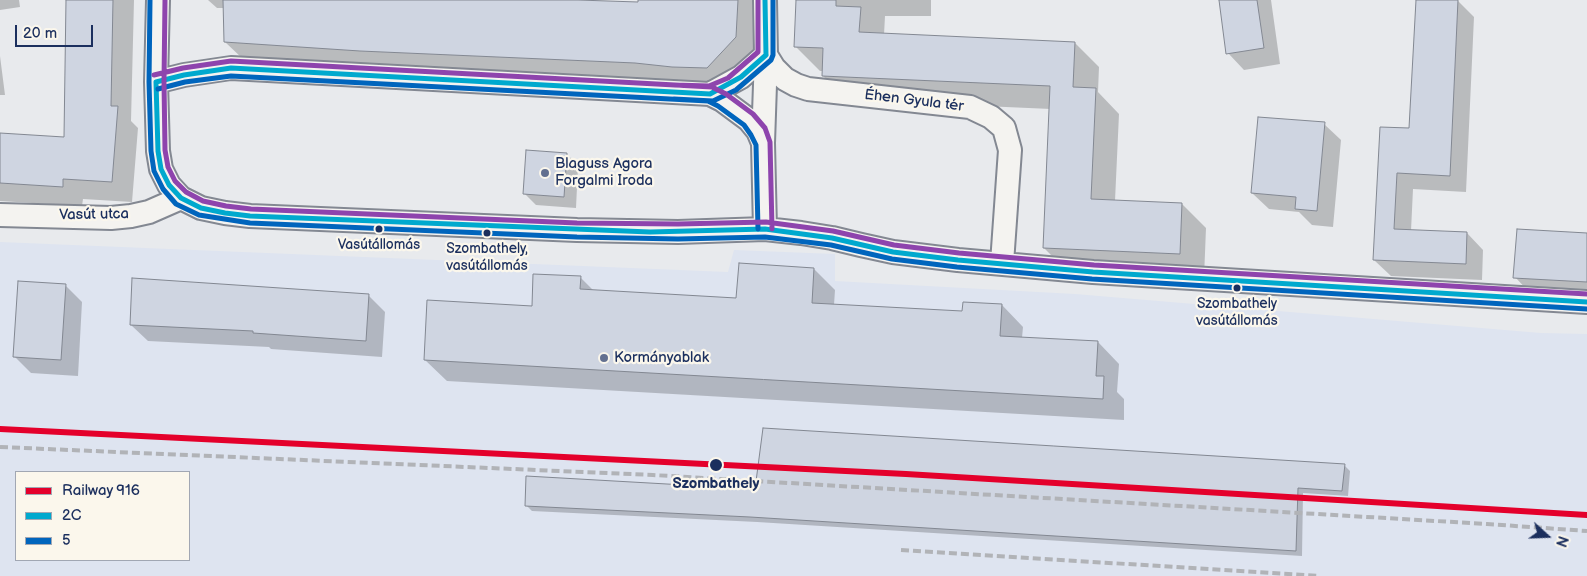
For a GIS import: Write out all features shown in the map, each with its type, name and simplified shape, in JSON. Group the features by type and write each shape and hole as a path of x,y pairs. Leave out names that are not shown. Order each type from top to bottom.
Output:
{"street":[{"path":"158,0 156,82 158,151 161,169 169,185 181,198 201,208 250,216 650,232 765,229 832,238 893,252 1093,272 1587,302"},
{"path":"765,229 763,143 766,0"},
{"path":"710,94 742,77 766,55"},
{"name":"Éhen Gyula tér","path":"766,55 774,68 785,79 808,89 970,107 991,116 1004,128 1010,150 1002,263"},
{"path":"156,82 184,75 231,68 710,94 722,100 749,120 758,131 763,143"},
{"name":"Vasút utca","path":"0,215 112,218 149,212 181,198"}],"shaded area":[{"path":"0,242 728,272 734,250 835,254 835,281 1075,294 1541,333 1587,334 1587,576 0,576"}],"building":[{"path":"66,0 113,0 111,106 118,106 112,182 63,179 63,187 0,183 0,133 64,137"},
{"path":"223,0 578,0 638,2 638,0 738,0 736,37 707,68 360,51 224,42"},
{"path":"796,0 836,0 836,6 861,7 859,32 1075,42 1073,87 1096,88 1091,199 1182,203 1180,254 1043,248 1050,86 822,76 823,48 794,47"},
{"path":"1219,0 1257,0 1264,48 1226,54"},
{"path":"1416,0 1458,0 1450,176 1397,173 1394,229 1467,232 1466,264 1373,260 1380,127 1409,128"},
{"path":"1258,117 1325,122 1317,211 1295,209 1296,197 1251,193"},
{"name":"Blaguss Agora Forgalmi Iroda","path":"526,150 567,153 564,197 523,194"},
{"path":"1517,229 1587,233 1587,282 1513,278"},
{"path":"739,263 814,268 812,303 962,311 963,302 1002,304 1000,336 1098,341 1096,376 1104,376 1103,399 424,360 427,300 532,306 533,274 581,276 580,289 736,298"},
{"path":"132,278 369,294 366,341 253,333 253,331 130,325"},
{"path":"18,281 66,284 61,360 13,357"},
{"path":"763,428 1345,464 1342,491 1298,488 1296,551 750,517 525,506 526,476 755,489"}],"railway":[{"path":"0,447 653,475 1587,531"},
{"path":"901,550 1320,576"}],"rail line":[{"name":"916","path":"0,429 906,474 1587,515"}],"transit line":[{"name":"5","path":"150,0 149,82 151,151 154,171 163,189 176,204 199,215 250,223 577,237 678,239 765,237 831,245 892,259 1092,279 1587,309"},
{"path":"165,0 165,150 168,167 175,181 186,192 203,201 226,206 251,209 577,223 678,224 766,222 833,231 894,245 1094,265 1587,294"},
{"path":"674,85 709,86 728,78 758,52 758,0"},
{"name":"2C","path":"765,0 766,55"},
{"name":"5","path":"674,99 713,101 736,90 771,60 773,55 773,0"},
{"name":"2C","path":"156,82 184,75 231,68 710,94 741,77 766,55"},
{"path":"154,75 183,68 231,61 712,87 726,94 753,114 765,128 770,142 772,229"},
{"name":"5","path":"158,89 185,82 231,76 708,101 744,125 756,145 758,229"},
{"name":"2C","path":"156,82 158,151 161,169 169,185 181,198 201,208 225,213 250,216 650,232 765,229 832,238 893,252 1093,272 1587,302"}],"place":[{"name":"Blaguss Agora Forgalmi Iroda","path":"545,173"},
{"name":"Vasútállomás","path":"379,229"},
{"name":"Szombathely, vasútállomás","path":"487,233"},
{"name":"Szombathely vasútállomás","path":"1237,288"},
{"name":"Kormányablak","path":"604,358"},
{"name":"Szombathely","path":"716,465"}]}
